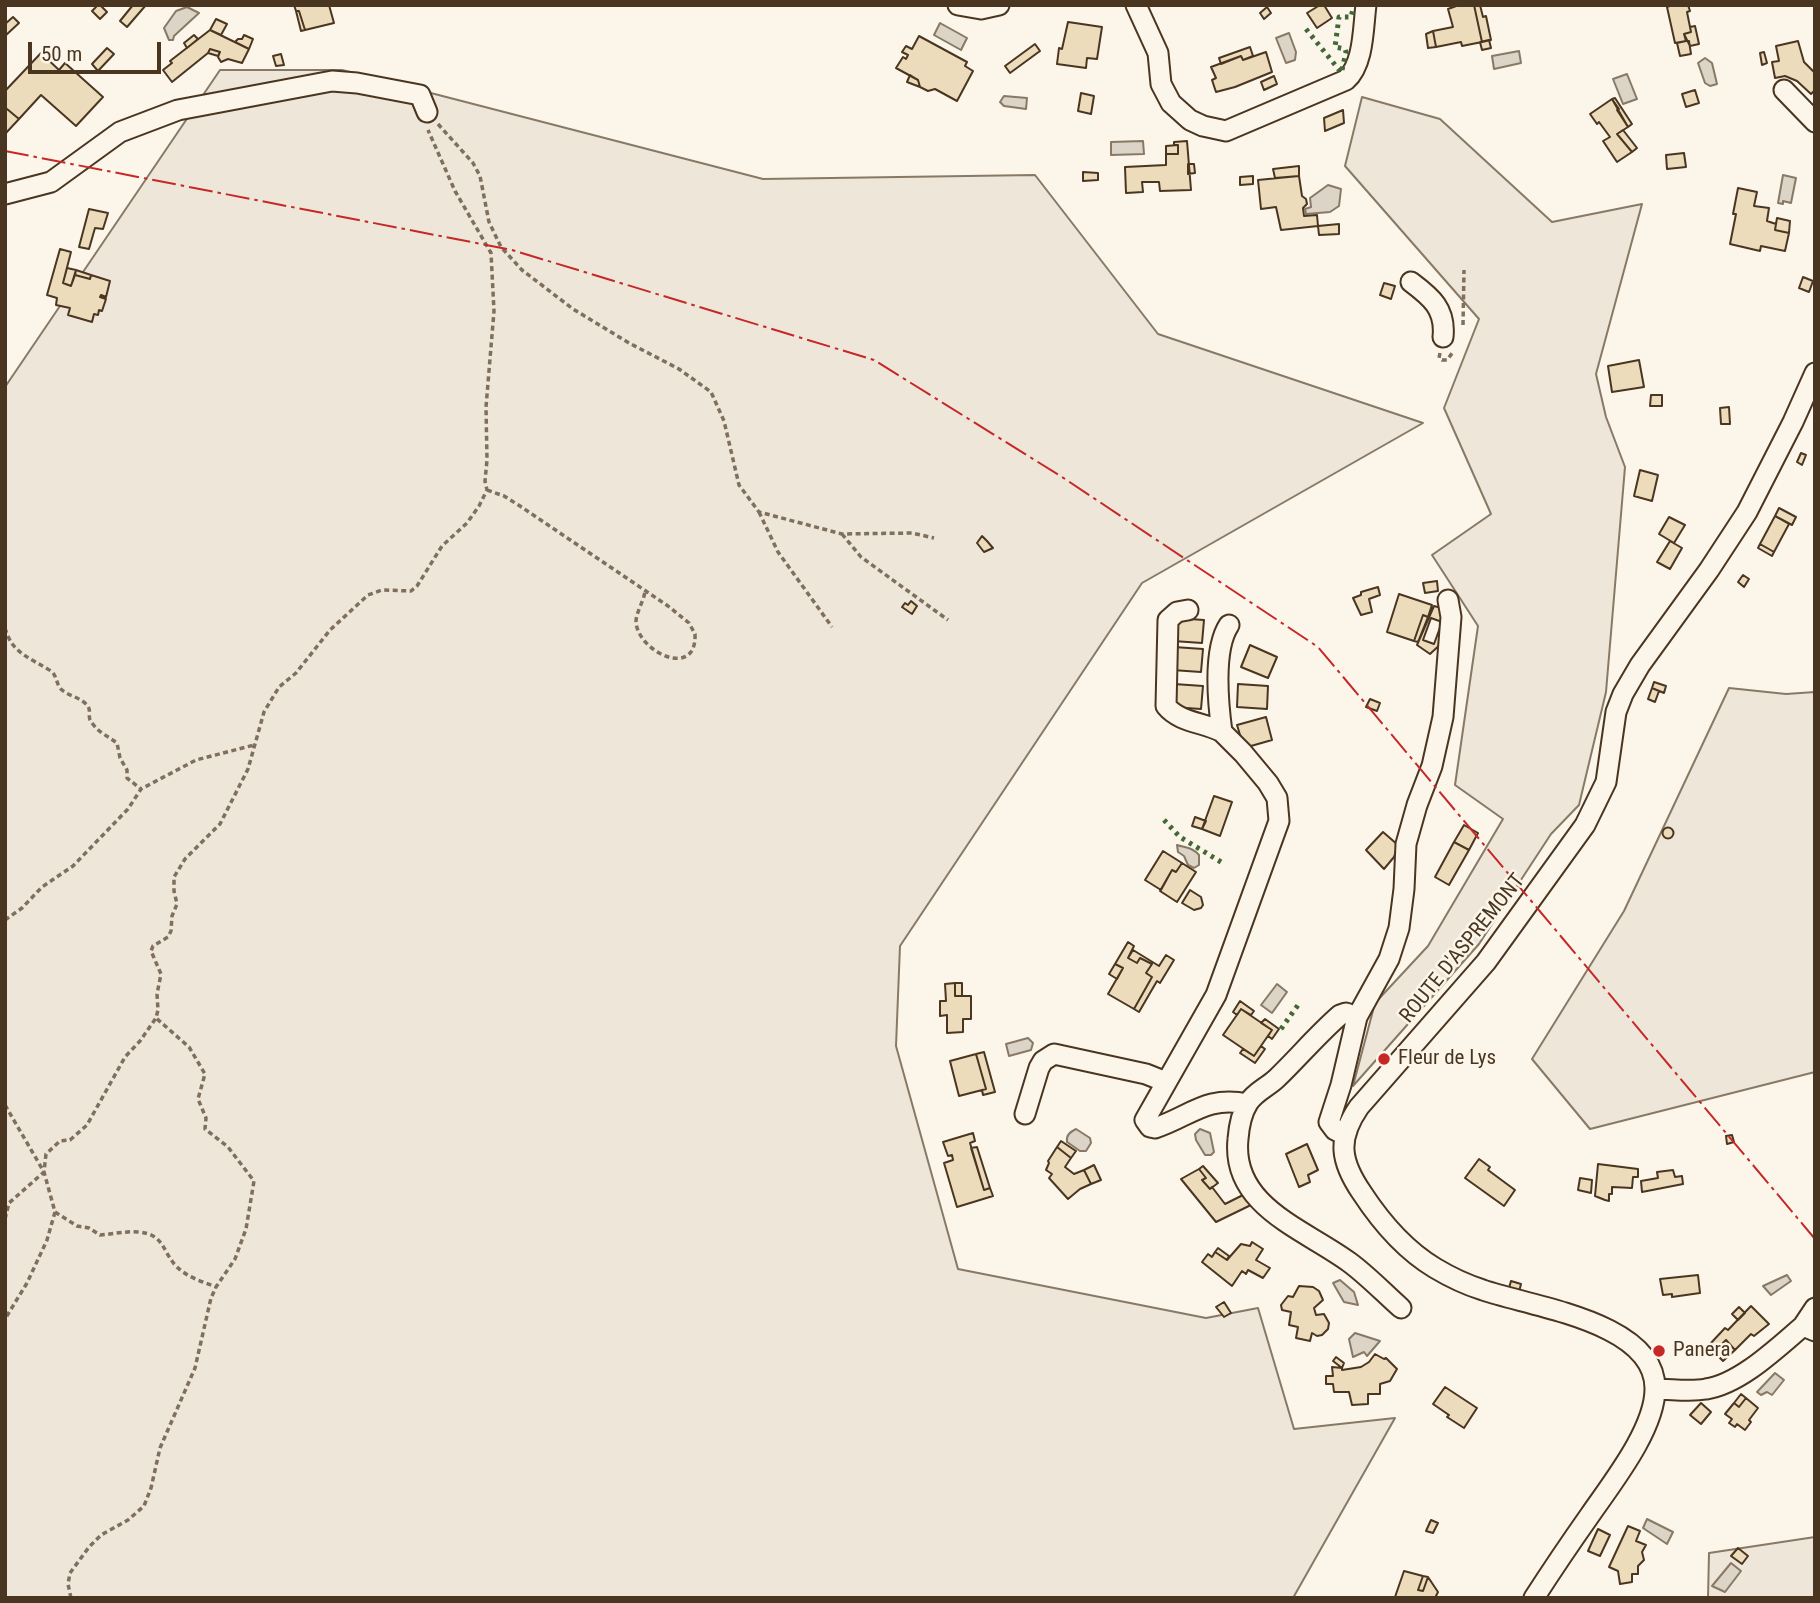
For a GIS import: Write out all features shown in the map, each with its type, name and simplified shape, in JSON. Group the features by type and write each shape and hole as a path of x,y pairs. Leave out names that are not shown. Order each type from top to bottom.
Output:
{"street":[{"path":"958,5 981,9 999,5"},
{"path":"1136,5 1158,53 1161,85 1171,103 1190,120 1226,131 1346,79 1353,73 1358,60 1366,5"},
{"path":"5,194 51,182 120,132 178,110 332,81 421,95 427,119"},
{"path":"1784,90 1815,122"},
{"path":"1410,282 1431,297 1438,306 1442,315 1443,337"},
{"name":"ROUTE D'ASPREMONT","path":"1345,1135 1349,1122 1359,1107 1486,962 1585,825 1606,782 1616,712 1623,694 1640,665 1747,512 1815,373"},
{"path":"1448,600 1451,617 1443,717 1432,765 1406,844 1399,928 1389,959 1357,1017 1329,1122 1335,1130 1345,1135 1343,1149 1346,1165 1354,1182 1388,1230 1434,1268 1482,1290 1581,1318 1621,1337 1641,1352 1652,1368 1656,1389 1652,1409 1627,1462 1534,1598"},
{"path":"1188,610 1177,612 1168,620 1166,706 1178,717 1212,726 1222,732 1272,790 1279,806 1279,821 1216,995 1145,1120 1150,1127 1155,1128 1191,1110 1217,1101 1247,1104"},
{"path":"1222,732 1221,642 1229,625"},
{"path":"1357,1017 1346,1013 1340,1015 1274,1081 1254,1095 1242,1116 1236,1152 1246,1185 1269,1210 1350,1263 1401,1308"},
{"path":"1025,1114 1043,1061 1054,1054 1146,1074 1166,1082"},
{"path":"1656,1389 1703,1390 1725,1384 1809,1329 1815,1308"}],"path":[{"path":"5,1219 9,1203 44,1172 46,1154 60,1141 70,1140 87,1125 125,1057 141,1041 156,1018 161,974 151,951 153,946 168,937 171,931 172,916 177,904 174,877 185,859 220,824 248,769 264,712 273,696 279,687 296,673 325,636 373,592 411,591 417,586 442,546 467,523 480,506 487,490 485,407 494,288 491,253 456,191 427,119"},
{"path":"427,119 473,163 480,176 489,222 501,247 522,270 573,309 679,369 711,392 724,421 739,485 759,512 778,552 832,627"},
{"path":"487,490 520,506 645,591 689,623 695,634 693,650 687,656 670,659 660,655 640,635 636,617 645,591"},
{"path":"759,512 842,534 912,533 934,538"},
{"path":"842,534 861,558 948,620"},
{"path":"5,628 11,645 44,669 52,671 62,690 87,705 91,723 99,733 117,743 120,758 127,770 127,778 141,789"},
{"path":"5,920 22,908 42,887 74,866 128,809 141,789 196,760 254,745"},
{"path":"71,1598 68,1584 71,1573 89,1547 101,1535 128,1520 144,1506 160,1448 195,1368 211,1298 239,1250 246,1229 254,1181 228,1147 205,1129 206,1118 198,1099 205,1074 189,1047 156,1018"},
{"path":"5,1105 44,1172 55,1212 47,1240 27,1283 5,1319"},
{"path":"55,1212 100,1236 139,1232 148,1234 163,1244 177,1267 199,1281 216,1287"}],"shaded area":[{"path":"187,7 199,13 173,40 169,40 164,28 176,11"},
{"path":"940,23 967,38 961,50 934,35"},
{"path":"1289,33 1296,52 1295,60 1286,63 1276,38"},
{"path":"1519,51 1521,63 1494,69 1492,56"},
{"path":"1705,58 1712,63 1717,84 1710,86 1705,83 1698,63"},
{"path":"220,70 342,70 763,179 1035,175 1158,334 1423,423 1142,583 900,946 896,1046 958,1269 1206,1318 1258,1308 1294,1429 1395,1418 1293,1598 5,1598 5,387"},
{"path":"1627,74 1637,99 1623,104 1613,79"},
{"path":"1004,96 1027,98 1026,109 1004,106 1000,102"},
{"path":"1362,97 1440,119 1552,222 1642,204 1596,374 1606,417 1625,467 1606,692 1579,805 1551,834 1479,944 1353,1086 1375,1003 1428,946 1503,819 1455,785 1478,626 1432,555 1491,514 1444,408 1479,319 1345,166"},
{"path":"1143,141 1144,154 1111,155 1111,142"},
{"path":"1783,175 1796,178 1791,203 1778,203"},
{"path":"1328,185 1341,189 1339,206 1330,212 1306,214 1305,209 1311,207 1310,198"},
{"path":"1729,688 1786,694 1815,692 1815,1072 1590,1129 1532,1059 1624,911"},
{"path":"1177,845 1196,852 1199,855 1199,865 1194,868 1188,865 1184,856 1178,852"},
{"path":"1277,984 1287,992 1272,1013 1261,1005"},
{"path":"1028,1038 1033,1043 1031,1050 1009,1056 1006,1044"},
{"path":"1076,1129 1090,1138 1091,1143 1086,1151 1080,1151 1067,1142 1069,1134"},
{"path":"1200,1129 1210,1133 1214,1152 1211,1155 1205,1155 1196,1140 1195,1134"},
{"path":"1787,1275 1791,1281 1771,1295 1763,1286"},
{"path":"1340,1280 1354,1292 1358,1305 1344,1302 1333,1283"},
{"path":"1355,1333 1380,1341 1367,1356 1364,1352 1353,1357 1349,1339"},
{"path":"1775,1373 1784,1380 1772,1395 1767,1392 1761,1395 1757,1392"},
{"path":"1647,1519 1673,1532 1667,1544 1643,1528"},
{"path":"1815,1537 1815,1598 1708,1598 1709,1553"},
{"path":"1731,1563 1741,1571 1725,1592 1712,1586"}],"building":[{"path":"93,5 100,5 107,12 100,19 92,11 96,7"},
{"path":"133,5 146,5 127,27 120,21"},
{"path":"294,5 329,5 334,23 305,30 299,11 296,11"},
{"path":"1324,5 1332,18 1317,28 1307,13"},
{"path":"1459,5 1474,5 1482,42 1462,46 1461,42 1436,47 1433,31 1453,27 1448,9"},
{"path":"1474,5 1480,5 1483,17 1486,16 1491,40 1482,42"},
{"path":"1688,5 1691,32 1684,34 1686,41 1675,43 1667,7"},
{"path":"1267,7 1271,13 1264,19 1260,13"},
{"path":"296,11 299,11 305,30 301,31"},
{"path":"13,17 19,23 5,36 5,24"},
{"path":"216,19 227,24 221,35 210,30"},
{"path":"1068,22 1102,27 1097,59 1087,58 1086,68 1057,64 1059,48 1062,49"},
{"path":"1695,26 1699,44 1690,46 1684,34 1691,32 1690,27"},
{"path":"210,30 249,49 242,63 228,59 221,62 218,57 220,52 210,49 172,82 163,70 172,63 170,61"},
{"path":"1433,31 1436,47 1428,48 1426,34"},
{"path":"194,35 198,39 187,48 184,43"},
{"path":"244,35 253,39 249,49 235,42"},
{"path":"919,36 967,62 965,66 973,71 957,101 935,89 928,91 920,87 918,80 896,68 903,57 906,59 908,55 902,52 906,46 912,49"},
{"path":"1489,40 1491,48 1482,50 1480,42"},
{"path":"1689,41 1691,54 1680,56 1677,43"},
{"path":"1798,41 1804,62 1815,73 1815,90 1811,94 1797,81 1785,76 1775,78 1772,62 1779,61 1776,46"},
{"path":"1035,44 1040,51 1010,73 1005,66"},
{"path":"1250,47 1253,56 1243,60 1241,56 1221,64 1219,58"},
{"path":"107,48 114,54 98,71 92,64"},
{"path":"210,49 220,52 218,56 208,53"},
{"path":"1266,52 1272,72 1216,92 1212,80 1216,78 1211,67 1241,56 1243,60"},
{"path":"1764,52 1767,63 1762,65 1760,53"},
{"path":"41,53 59,70 65,63 103,97 76,126 41,95 19,119 5,110 5,91"},
{"path":"281,54 284,65 276,66 273,56"},
{"path":"910,75 918,80 920,87 907,82"},
{"path":"1274,76 1277,84 1264,90 1261,82"},
{"path":"1695,90 1699,103 1686,107 1682,94"},
{"path":"1081,93 1094,96 1091,114 1078,111"},
{"path":"1615,98 1632,124 1628,127 1612,99"},
{"path":"1612,99 1628,127 1617,134 1632,152 1617,162 1603,141 1610,137 1590,114"},
{"path":"5,110 19,119 5,134"},
{"path":"1343,110 1344,123 1325,131 1324,118"},
{"path":"1623,130 1637,148 1632,152 1617,134"},
{"path":"1187,141 1191,190 1160,191 1159,182 1142,182 1143,192 1126,193 1125,167 1166,165 1166,154 1178,154 1178,145 1174,145 1174,142"},
{"path":"1178,145 1178,154 1166,154 1166,146"},
{"path":"1684,153 1686,167 1667,169 1666,155"},
{"path":"1188,164 1194,164 1195,173 1188,174"},
{"path":"1299,166 1299,176 1275,178 1273,169"},
{"path":"1083,172 1098,173 1098,180 1083,181"},
{"path":"1253,176 1253,184 1240,185 1240,177"},
{"path":"1299,176 1302,196 1307,204 1303,208 1304,216 1317,215 1318,226 1281,230 1276,207 1261,209 1258,180"},
{"path":"1738,188 1757,192 1754,206 1769,208 1767,221 1776,224 1775,230 1789,233 1785,251 1761,246 1760,251 1730,244"},
{"path":"89,209 108,213 103,229 95,228 89,249 79,247"},
{"path":"1777,218 1790,221 1789,233 1775,230"},
{"path":"1339,224 1339,234 1319,235 1318,226"},
{"path":"60,249 71,252 63,283 71,286 75,275 90,279 91,275 110,281 106,297 100,297 106,299 102,311 99,310 98,315 94,314 92,322 68,315 70,308 56,305 57,298 47,295"},
{"path":"67,268 76,270 71,286 63,283"},
{"path":"76,270 91,275 90,279 75,275"},
{"path":"1803,277 1813,281 1809,292 1799,288"},
{"path":"1384,283 1395,286 1391,299 1380,295"},
{"path":"1639,360 1644,387 1612,392 1608,366"},
{"path":"1651,395 1662,395 1662,406 1650,406"},
{"path":"1729,407 1730,424 1721,424 1720,408"},
{"path":"1801,453 1806,455 1802,465 1797,462"},
{"path":"1640,470 1658,475 1652,501 1634,496"},
{"path":"1779,508 1796,517 1792,525 1775,516"},
{"path":"1775,516 1789,524 1774,552 1760,544"},
{"path":"1669,517 1685,525 1674,543 1659,534"},
{"path":"982,536 993,548 984,552 977,543"},
{"path":"1670,541 1682,548 1670,569 1657,562"},
{"path":"1760,544 1774,552 1772,556 1758,548"},
{"path":"1743,575 1749,579 1744,587 1738,582"},
{"path":"1437,581 1438,591 1425,593 1423,583"},
{"path":"1378,587 1380,595 1369,599 1372,612 1361,615 1353,598 1361,595 1361,592"},
{"path":"1399,594 1432,605 1428,617 1423,615 1414,641 1387,632"},
{"path":"911,601 917,606 912,614 902,607"},
{"path":"1434,606 1445,609 1444,641 1430,654 1417,645","holes":["1431,618 1442,622 1434,644 1423,640"]},
{"path":"1423,615 1428,617 1418,642 1414,641"},
{"path":"1175,618 1204,620 1202,643 1173,641"},
{"path":"1250,645 1277,657 1268,678 1241,667"},
{"path":"1174,647 1203,649 1201,672 1172,670"},
{"path":"1654,682 1666,686 1664,693 1652,688"},
{"path":"1174,684 1203,686 1201,709 1172,707"},
{"path":"1238,684 1268,686 1267,709 1237,707"},
{"path":"1652,688 1659,691 1655,702 1648,699"},
{"path":"1370,699 1380,703 1377,711 1366,707"},
{"path":"1266,717 1272,740 1244,748 1237,725"},
{"path":"1214,796 1232,802 1220,836 1202,829"},
{"path":"1195,817 1206,821 1202,829 1192,826"},
{"path":"1464,825 1478,833 1469,850 1454,842"},
{"path":"1668,828 1672,829 1672,837 1668,838 1664,837 1663,833 1664,829"},
{"path":"1383,832 1398,845 1394,857 1384,869 1366,850"},
{"path":"1454,842 1469,850 1449,885 1435,877"},
{"path":"1163,851 1182,863 1176,872 1172,870 1161,890 1145,880"},
{"path":"1182,863 1196,872 1177,902 1160,891 1172,870 1176,872"},
{"path":"1190,890 1201,897 1201,908 1194,910 1182,903"},
{"path":"1128,942 1134,946 1128,958 1137,963 1140,958 1152,964 1146,973 1152,977 1134,1009 1108,994 1123,968 1115,964"},
{"path":"1133,950 1159,966 1166,955 1174,960 1160,983 1157,981 1139,1012 1134,1009 1152,977 1146,973 1152,964 1140,958 1137,963 1128,958"},
{"path":"1115,964 1123,968 1117,979 1109,974"},
{"path":"955,983 955,996 971,996 971,1019 963,1019 963,1032 947,1033 947,1015 940,1016 940,1001 946,1001 945,984"},
{"path":"955,983 962,983 962,996 955,996"},
{"path":"1240,1001 1254,1011 1251,1015 1241,1009 1237,1015 1233,1012"},
{"path":"1241,1009 1272,1030 1254,1056 1223,1035"},
{"path":"1265,1019 1279,1029 1272,1039 1268,1036 1272,1030 1261,1023"},
{"path":"1261,1046 1265,1049 1255,1063 1240,1053 1243,1049 1254,1056"},
{"path":"984,1052 995,1092 983,1095 982,1090 986,1089 976,1054"},
{"path":"976,1054 986,1089 959,1096 950,1061"},
{"path":"973,1133 975,1141 970,1143 984,1190 990,1188 993,1196 957,1207 944,1163 953,1160 952,1155 948,1156 943,1142"},
{"path":"1732,1135 1734,1142 1727,1144 1726,1136"},
{"path":"1061,1141 1076,1151 1071,1158 1057,1147"},
{"path":"1307,1144 1318,1170 1308,1175 1310,1182 1299,1187 1286,1154"},
{"path":"977,1147 990,1188 984,1190 971,1148"},
{"path":"1057,1147 1071,1158 1065,1167 1074,1174 1084,1170 1091,1184 1068,1199 1049,1178 1052,1174 1046,1170"},
{"path":"1479,1159 1490,1167 1488,1170 1515,1190 1504,1206 1465,1178"},
{"path":"1598,1164 1638,1169 1638,1177 1633,1177 1632,1188 1612,1187 1609,1201 1605,1200 1595,1196"},
{"path":"1094,1165 1101,1180 1091,1184 1084,1170"},
{"path":"1203,1166 1218,1183 1210,1189 1202,1180 1206,1178 1199,1169"},
{"path":"1199,1169 1206,1178 1202,1180 1210,1189 1212,1187 1225,1204 1245,1194 1253,1204 1216,1222 1181,1179"},
{"path":"1673,1170 1675,1177 1682,1176 1683,1184 1642,1192 1641,1181 1658,1178 1657,1172"},
{"path":"1580,1178 1592,1180 1591,1193 1578,1190"},
{"path":"1252,1242 1263,1249 1256,1260 1270,1268 1263,1278 1248,1270 1246,1274 1242,1271 1232,1286 1202,1262 1208,1254 1212,1257 1215,1252 1227,1260 1241,1244 1250,1246"},
{"path":"1218,1248 1229,1256 1227,1260 1215,1252"},
{"path":"1698,1275 1700,1293 1672,1297 1672,1294 1663,1295 1660,1279"},
{"path":"1511,1281 1521,1284 1519,1292 1509,1288"},
{"path":"1299,1286 1313,1287 1319,1291 1323,1300 1314,1308 1316,1315 1324,1314 1329,1323 1328,1329 1322,1335 1312,1333 1310,1341 1296,1338 1298,1327 1289,1325 1291,1312 1282,1310 1281,1305 1288,1296 1293,1297"},
{"path":"1224,1302 1231,1313 1224,1317 1216,1307"},
{"path":"1751,1306 1769,1324 1754,1336 1751,1334 1735,1350 1726,1340 1714,1352 1710,1344"},
{"path":"1739,1307 1745,1313 1738,1320 1732,1314"},
{"path":"1726,1340 1735,1350 1723,1361 1714,1352"},
{"path":"1679,1341 1683,1342 1683,1350 1679,1351 1675,1350 1674,1346 1675,1342"},
{"path":"1375,1354 1386,1358 1397,1369 1390,1381 1380,1384 1380,1394 1368,1394 1368,1404 1352,1405 1349,1392 1334,1392 1333,1384 1326,1384 1326,1376 1333,1376 1332,1367 1342,1370 1361,1367"},
{"path":"1336,1357 1344,1363 1342,1368 1333,1361"},
{"path":"1445,1387 1477,1408 1464,1428 1433,1404"},
{"path":"1741,1394 1746,1398 1739,1407 1734,1403"},
{"path":"1746,1398 1758,1408 1745,1430 1737,1424 1735,1427 1729,1423 1732,1419 1725,1414 1734,1403 1739,1407"},
{"path":"1701,1403 1711,1412 1701,1424 1690,1415"},
{"path":"1431,1520 1438,1523 1433,1533 1426,1531"},
{"path":"1628,1526 1640,1531 1636,1541 1646,1545 1642,1552 1644,1560 1638,1566 1638,1574 1632,1574 1632,1582 1620,1584 1618,1571 1609,1567"},
{"path":"1598,1529 1610,1535 1600,1556 1588,1551"},
{"path":"1738,1548 1748,1556 1742,1564 1731,1556"},
{"path":"1404,1571 1423,1576 1418,1590 1423,1591 1428,1577 1438,1592 1435,1598 1395,1597"},
{"path":"1423,1576 1428,1577 1423,1591 1418,1590"}],"hedge":[{"path":"1342,70 1346,52 1345,49 1335,47 1339,17 1351,17 1354,5"},
{"path":"1306,29 1340,71"},
{"path":"1164,820 1180,837 1221,862"},
{"path":"1281,1029 1298,1005"}],"power":[{"path":"5,151 512,250 874,360 1062,477 1318,647 1815,1239"}],"place":[{"name":"Fleur de Lys","path":"1384,1059"},
{"name":"Panera","path":"1659,1351"}]}
